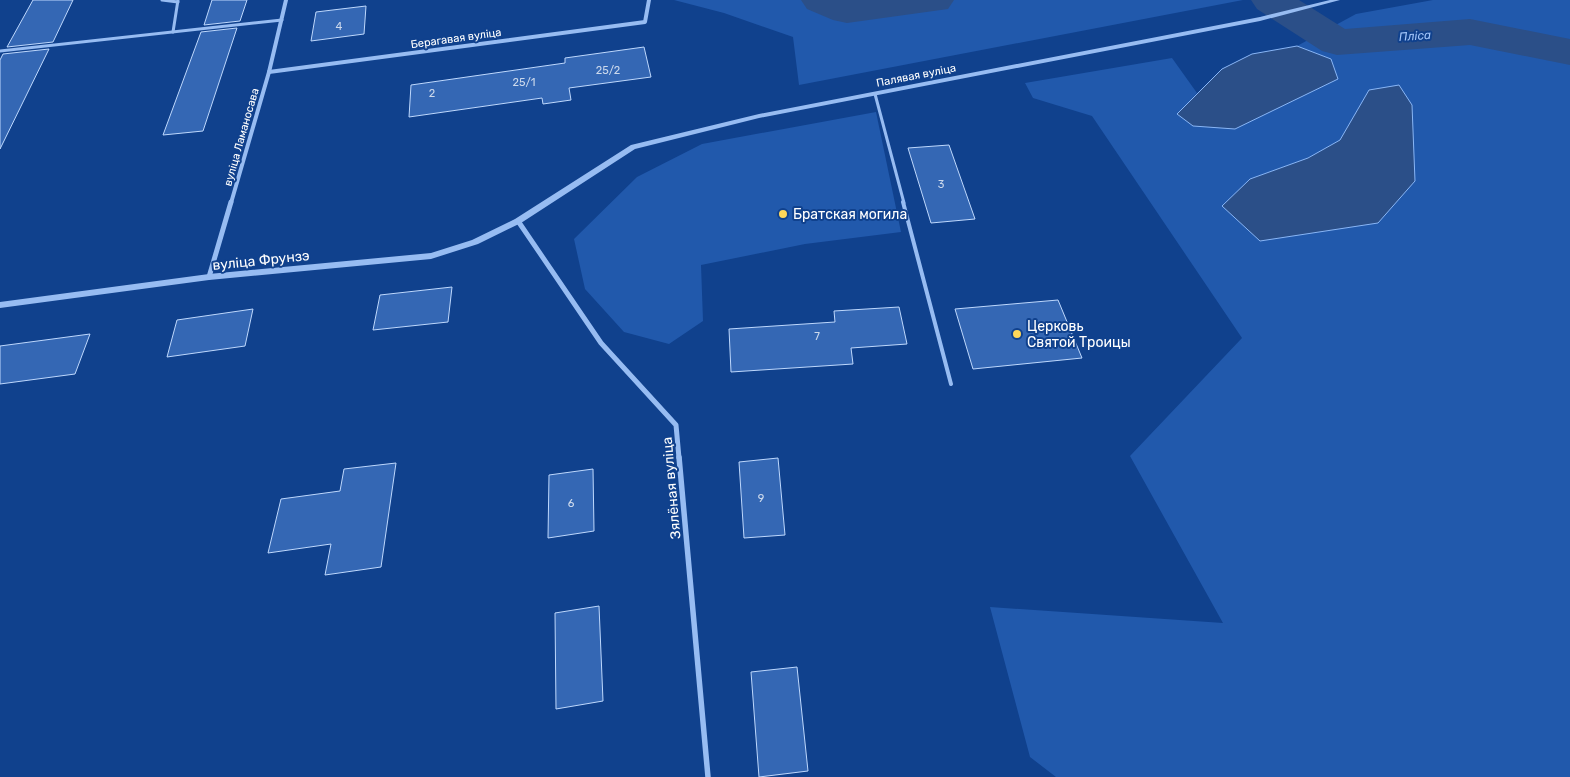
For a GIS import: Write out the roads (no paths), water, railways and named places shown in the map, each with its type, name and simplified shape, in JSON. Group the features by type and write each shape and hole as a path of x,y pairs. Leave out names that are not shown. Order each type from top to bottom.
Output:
{"street":[{"name":"вуліца Ламаносава","path":"209,277 269,72 286,0"},
{"name":"Берагавая вуліца","path":"269,72 645,22 650,0"},
{"name":"Палявая вуліца","path":"518,221 633,147 759,116 1260,19 1337,0"},
{"name":"вуліца Фрунзэ","path":"0,305 209,277 431,256 475,242 518,221"},
{"name":"Зялёная вуліца","path":"518,221 601,343 676,425 708,777"}],"lane":[{"path":"162,0 178,1 174,32"},
{"path":"0,52 282,20"},
{"path":"875,94 951,384"}],"waterway":[{"name":"Пліса","path":"821,0 847,11 934,0"},
{"name":"Пліса","path":"1271,0 1337,42 1470,32 1570,52"}],"place":[{"name":"Братская могила","path":"783,214"},
{"name":"Церковь Святой Троицы","path":"1017,334"}]}
